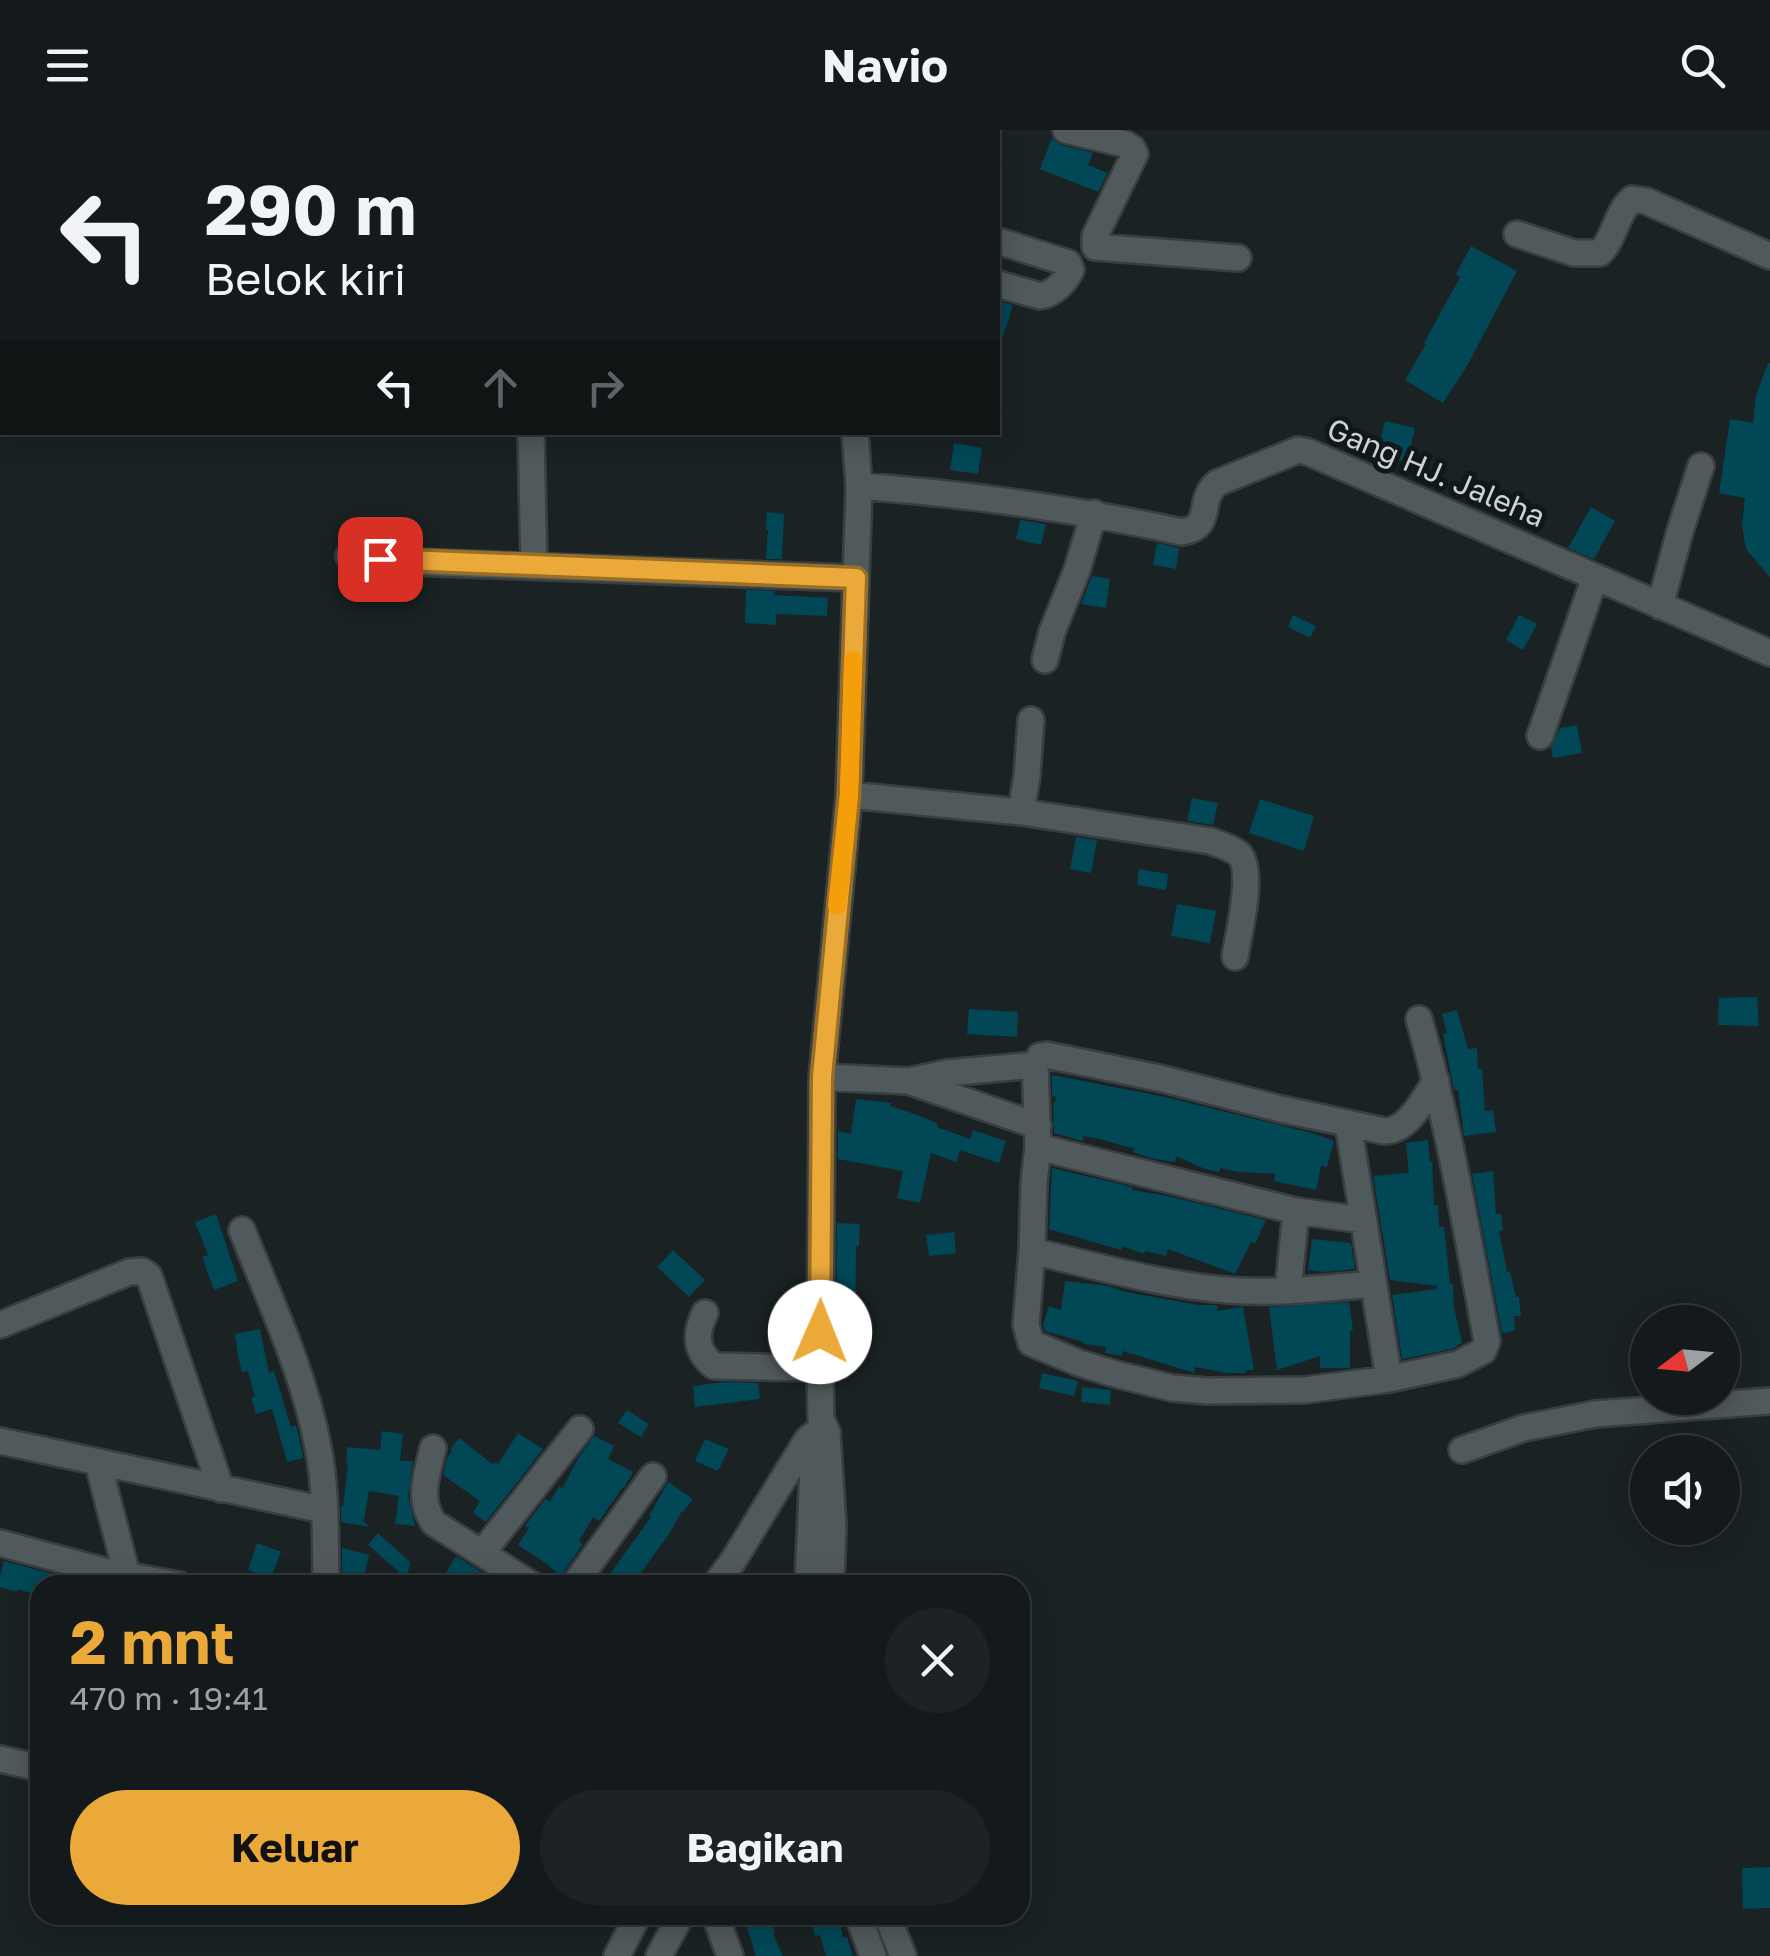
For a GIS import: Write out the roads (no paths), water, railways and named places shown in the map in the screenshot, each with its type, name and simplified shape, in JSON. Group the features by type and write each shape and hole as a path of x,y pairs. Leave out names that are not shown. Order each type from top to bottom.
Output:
{"street":[{"path":"1066,130 1125,144 1135,154 1095,236 1095,248 1238,258"},
{"path":"1517,234 1574,253 1600,253 1606,248 1624,206 1632,199 1646,201 1770,256"},
{"path":"1000,241 1068,263 1071,270 1055,291 1046,295 1000,285"},
{"path":"531,435 534,566"},
{"path":"809,1575 821,1428 822,1077 849,795 859,486 855,435"},
{"name":"Gang HJ. Jaleha","path":"859,486 940,492 1094,513 1182,532 1200,526 1210,489 1217,483 1298,450 1770,653"},
{"path":"1660,606 1701,466"},
{"path":"1044,660 1078,570 1094,513"},
{"path":"350,556 410,562 856,578"},
{"path":"1540,736 1595,577"},
{"path":"1021,812 1032,720"},
{"path":"849,795 1021,812 1210,840 1238,854 1246,876 1234,957"},
{"path":"1419,1019 1436,1081 1462,1205 1487,1341 1483,1351 1458,1364 1389,1379 1304,1390 1208,1391 1172,1388 1079,1363 1031,1343 1026,1326 1038,1137 1035,1065 1040,1056 1160,1078 1395,1131 1404,1125 1436,1081"},
{"path":"822,1077 908,1081 947,1073 1035,1065"},
{"path":"908,1081 1038,1137 1296,1210 1363,1220"},
{"path":"1348,1123 1389,1379"},
{"path":"1288,1291 1296,1210"},
{"path":"242,1230 305,1394 319,1452 326,1575"},
{"path":"1032,1252 1225,1290 1288,1291 1373,1284"},
{"path":"0,1325 129,1272 142,1271 149,1276 220,1489"},
{"path":"705,1313 698,1341 705,1359 714,1366 820,1368"},
{"path":"1462,1450 1524,1428 1578,1416 1770,1401"},
{"path":"723,1575 808,1440 821,1428"},
{"path":"821,1428 834,1525 832,1575"},
{"path":"482,1554 580,1430"},
{"path":"0,1442 324,1510"},
{"path":"433,1448 424,1489 428,1515 434,1523 516,1575"},
{"path":"98,1463 122,1575"},
{"path":"581,1575 653,1476"},
{"path":"0,1543 109,1575"},
{"path":"0,1760 30,1766"},
{"path":"617,1956 633,1925"},
{"path":"659,1956 676,1925"},
{"path":"718,1925 730,1956"},
{"path":"862,1925 873,1956"},
{"path":"891,1925 902,1956"}]}
